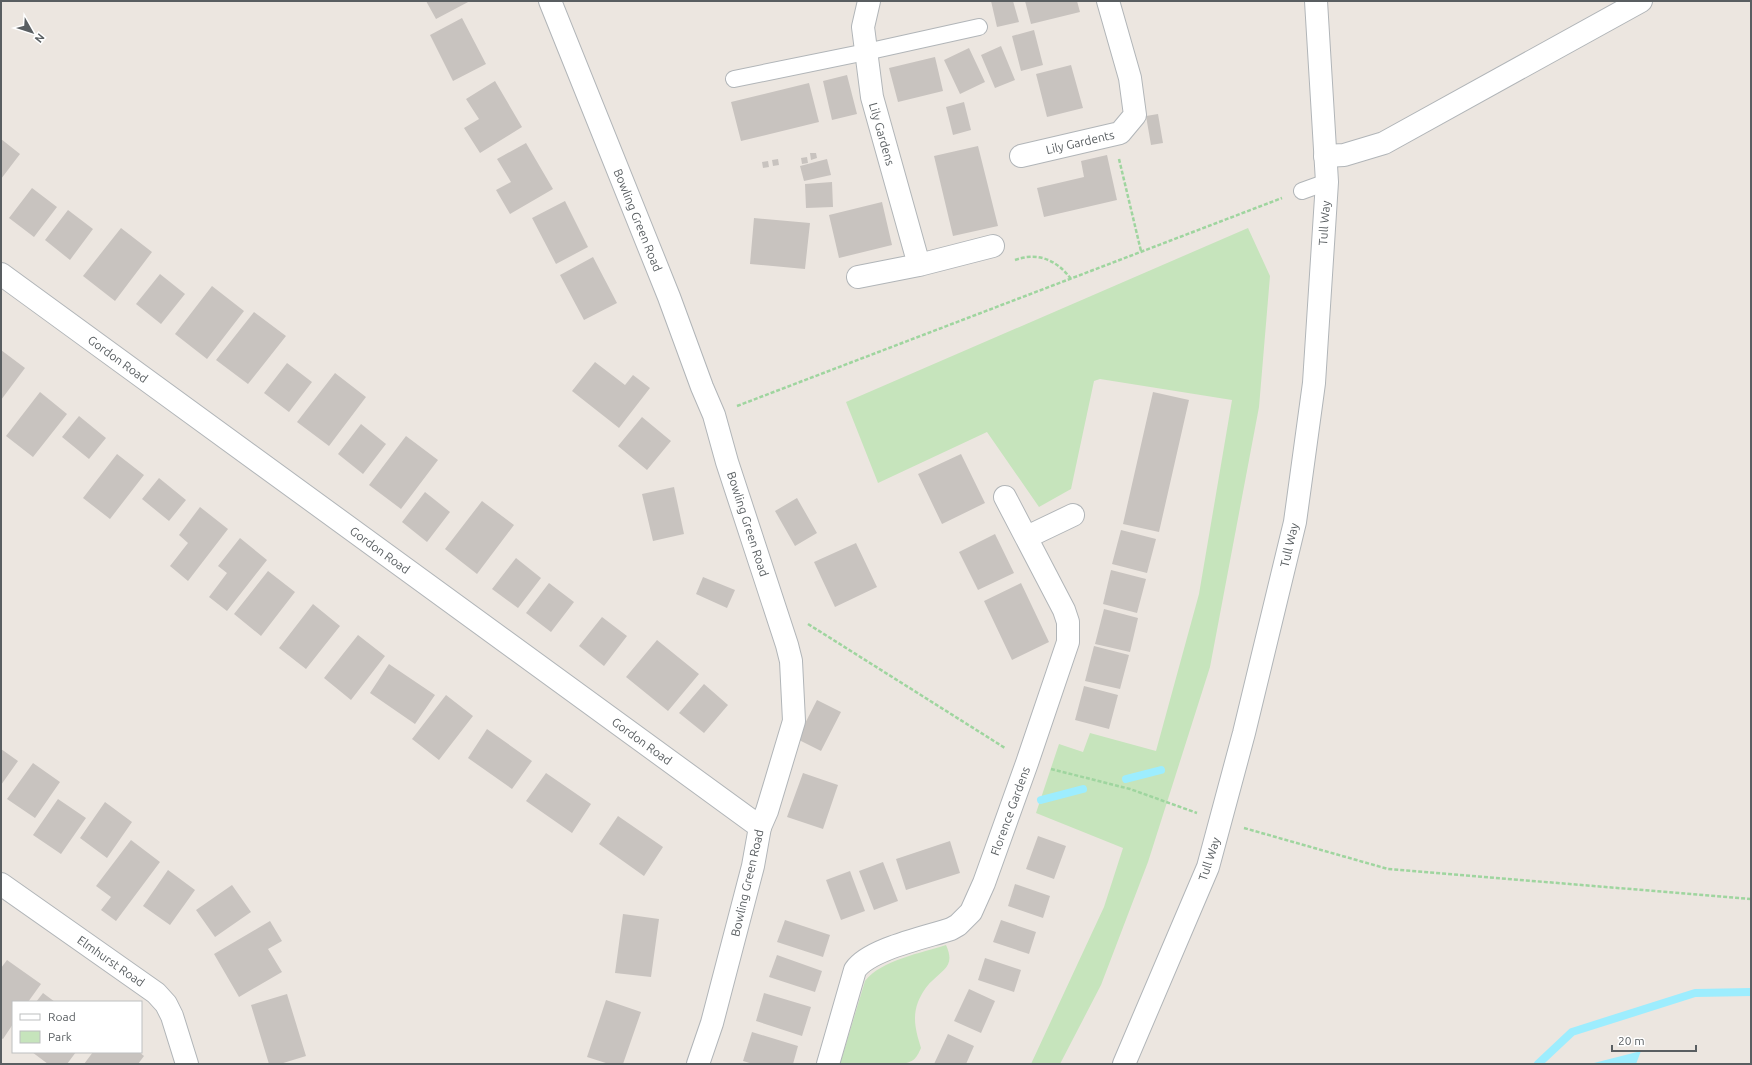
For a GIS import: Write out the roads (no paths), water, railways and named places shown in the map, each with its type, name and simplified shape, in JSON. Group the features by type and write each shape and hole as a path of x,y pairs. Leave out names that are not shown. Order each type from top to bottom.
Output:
{"street":[{"name":"Bowling Green Road","path":"550,1 669,297 702,387 714,415 787,645 790,661 794,720 767,812 760,827 752,874 712,1023 698,1064"},
{"name":"Lily Gardens","path":"869,1 863,27 872,97 919,265"},
{"name":"Lily Gardents","path":"1021,156 1113,136 1120,133 1135,115 1130,78 1108,1"},
{"name":"Tull Way","path":"1124,1064 1208,867 1244,733 1295,522 1314,383 1327,182 1316,1"},
{"path":"1325,156 1344,155 1384,142 1641,1"},
{"path":"858,277 919,265 988,247"},
{"name":"Gordon Road","path":"1,274 760,827"},
{"name":"Florence Gardens","path":"828,1064 855,970 858,966 870,957 894,947 951,929 958,925 971,912 984,883 1068,642 1068,622 1064,610 1005,497"},
{"path":"1027,537 1072,515"},
{"name":"Elmhurst Road","path":"1,884 156,993 166,1004 172,1016 187,1064"}],"lane":[{"path":"734,79 979,27"},
{"path":"1302,190 1327,182"}],"water":[{"path":"1641,1051 1636,1064 1590,1064"}],"waterway":[{"path":"1126,779 1161,770"},
{"path":"1041,800 1083,789"},
{"path":"1538,1064 1572,1032 1695,993 1751,992"}]}
